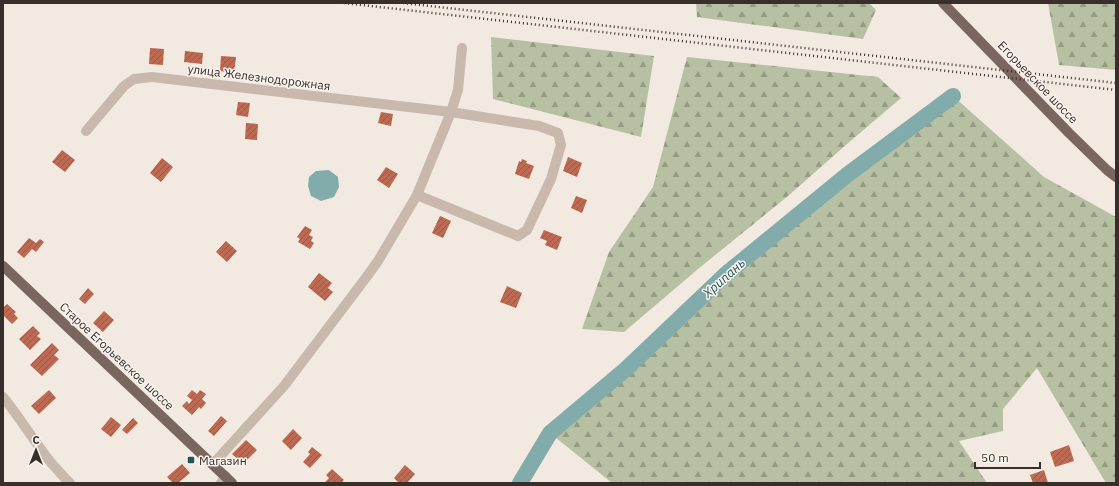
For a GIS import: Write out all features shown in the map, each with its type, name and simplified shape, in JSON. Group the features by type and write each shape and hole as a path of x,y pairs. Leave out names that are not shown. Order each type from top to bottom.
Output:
{"main road":[{"name":"Егорьевское шоссе","path":"943,3 1069,133 1116,177"},
{"name":"Старое Егорьевское шоссе","path":"3,266 213,464 226,481"}],"street":[{"path":"213,464 289,380 378,260 416,195 451,112 458,90 462,48"},
{"name":"улица Железнодорожная","path":"86,132 124,86 134,79 152,77 451,112 539,126 558,133 561,145 550,179 527,230 518,236 416,195"},
{"path":"3,397 47,457 70,483"}],"green space":[{"path":"696,3 869,3 876,10 863,39 697,17"},
{"path":"1048,3 1116,3 1116,70 1059,65"},
{"path":"491,37 654,56 641,137 493,99"},
{"path":"687,57 878,77 901,98 788,196 698,269 624,332 582,329 609,252 653,187"},
{"path":"953,96 1044,177 1116,217 1116,483 1106,483 1037,368 1003,409 1003,431 959,441 987,483 612,483 550,433 626,369 726,274 847,175"}],"water":[{"path":"329,170 338,177 339,187 334,197 321,201 311,196 308,186 309,177 316,171"}],"building":[{"path":"150,48 164,49 163,65 149,64"},
{"path":"185,51 203,53 202,64 184,62"},
{"path":"221,56 236,57 234,73 220,71"},
{"path":"238,102 250,103 248,117 236,115"},
{"path":"381,112 393,114 391,126 378,123"},
{"path":"246,123 258,124 257,140 245,139"},
{"path":"62,150 75,160 65,172 52,162"},
{"path":"568,157 582,163 577,177 563,171"},
{"path":"162,158 173,167 161,182 150,173"},
{"path":"522,159 527,161 526,163 534,166 529,179 515,174 519,161 521,162"},
{"path":"386,167 398,174 389,188 377,180"},
{"path":"576,196 587,200 582,213 571,208"},
{"path":"440,216 451,221 443,238 432,233"},
{"path":"305,226 312,230 309,235 313,237 311,241 314,243 310,249 298,242 300,239 297,237"},
{"path":"544,230 562,237 557,250 545,245 547,241 540,238"},
{"path":"29,238 36,243 40,239 44,242 36,252 32,249 24,258 17,252"},
{"path":"226,241 237,251 227,262 216,252"},
{"path":"319,273 332,283 328,288 333,292 325,301 308,287"},
{"path":"507,286 522,293 516,308 500,302"},
{"path":"88,288 94,294 85,304 79,299"},
{"path":"7,304 16,312 14,314 18,318 12,324 3,315 3,308"},
{"path":"104,311 114,320 103,332 93,323"},
{"path":"33,326 40,333 37,336 41,339 30,350 19,339"},
{"path":"52,343 59,350 54,355 59,359 42,376 30,365"},
{"path":"49,390 56,398 39,414 31,406"},
{"path":"192,390 197,394 200,390 206,394 202,399 206,403 201,409 199,407 192,415 182,406 187,401 189,404 192,400 187,396"},
{"path":"221,416 227,421 214,436 208,431"},
{"path":"111,417 121,425 111,437 101,429"},
{"path":"133,418 138,423 127,434 122,430"},
{"path":"293,429 302,438 291,450 282,441"},
{"path":"246,440 257,450 243,464 232,454"},
{"path":"1069,445 1074,461 1055,467 1050,452"},
{"path":"312,447 322,455 310,468 303,462 310,454 308,452"},
{"path":"182,464 190,473 178,483 173,483 167,477"},
{"path":"405,465 415,474 407,483 399,483 394,478"},
{"path":"332,469 344,480 341,483 324,483 329,478 326,475"},
{"path":"1044,470 1048,483 1033,483 1030,475"}],"waterway":[{"name":"Хрипань","path":"520,483 550,433 626,369 726,274 847,175 953,96"}],"railway":[{"path":"344,3 1116,90"},
{"path":"403,3 1116,83"}],"place":[{"name":"Магазин","path":"191,460"}]}
